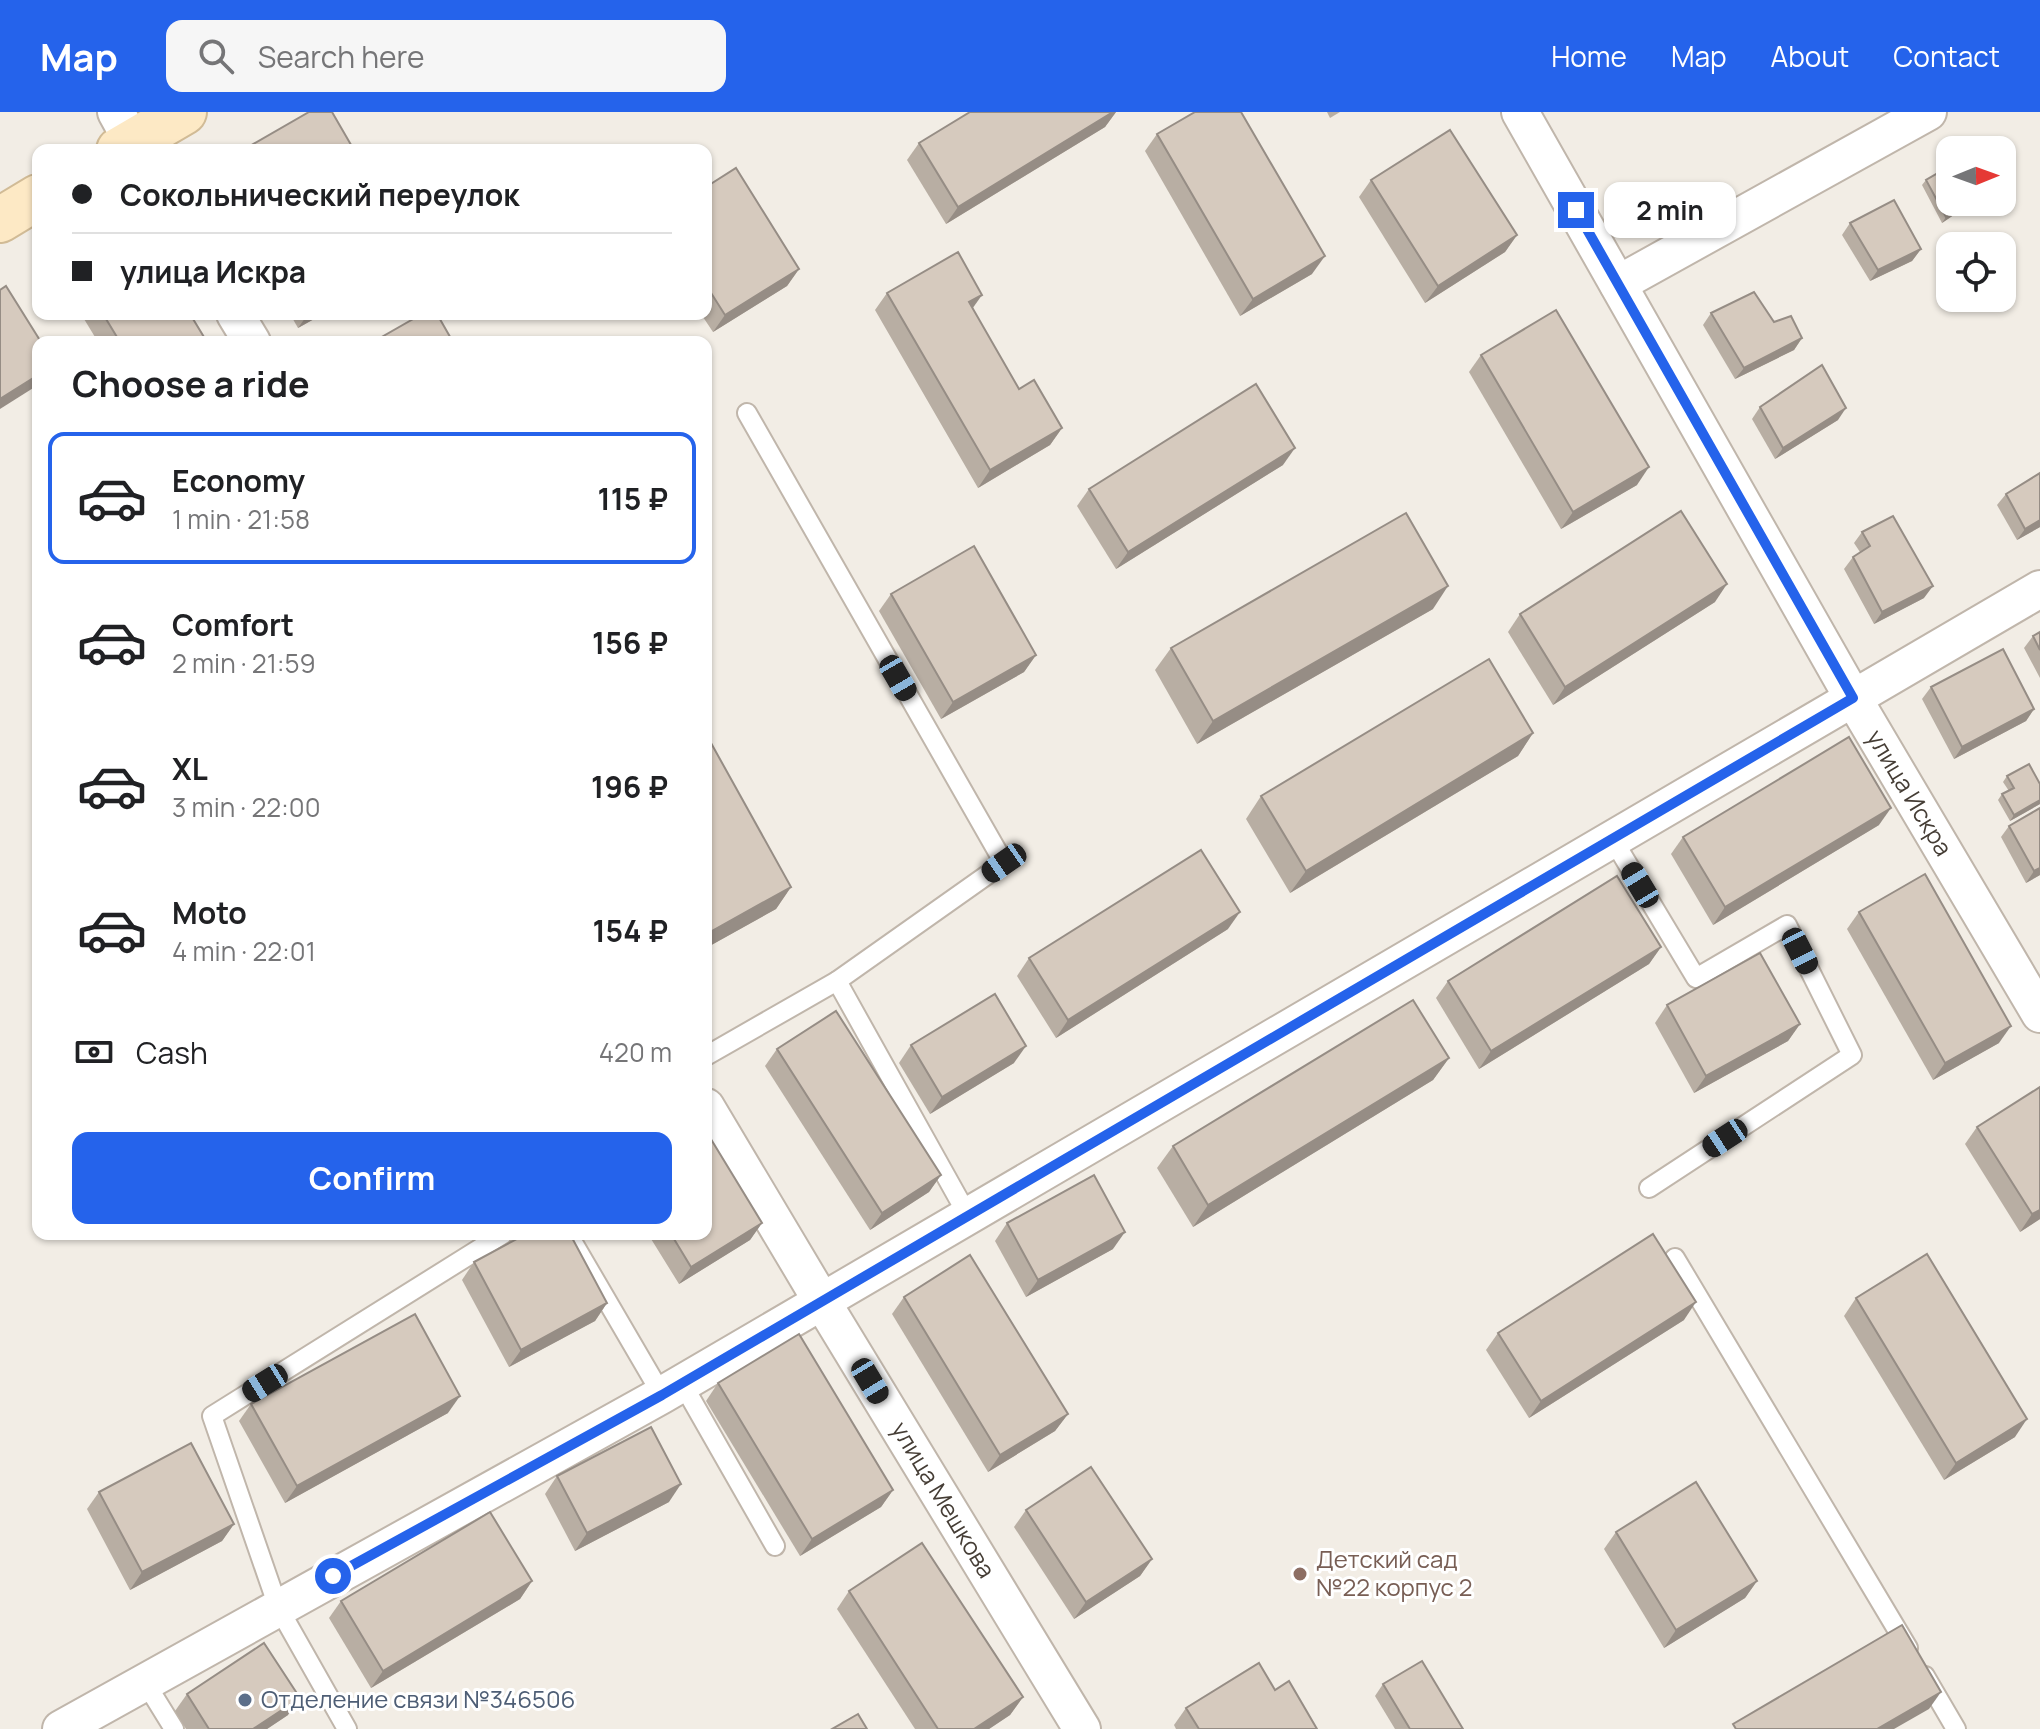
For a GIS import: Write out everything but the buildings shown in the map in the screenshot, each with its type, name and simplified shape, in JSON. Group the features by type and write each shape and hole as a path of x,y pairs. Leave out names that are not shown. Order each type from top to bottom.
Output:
{"main road":[{"path":"126,138 184,112"},
{"path":"0,220 32,201"}],"street":[{"name":"улица Искра","path":"1520,112 1853,698 2040,1014"},
{"path":"1618,284 1928,112"},
{"path":"61,1729 672,1389 2040,589"},
{"name":"улица Мешкова","path":"712,1117 1082,1729"}],"lane":[{"path":"712,1053 837,981 1004,863 747,413"},
{"path":"1612,838 1696,978 1787,925 1852,1055 1649,1188"},
{"path":"837,981 967,1214"},
{"path":"347,1729 278,1607 212,1416 493,1240"},
{"path":"572,1240 775,1546"},
{"path":"1675,1258 1956,1729"},
{"path":"145,1682 174,1729"}],"place":[{"name":"Детский сад №22 корпус 2","path":"1300,1574"},
{"name":"Отделение связи №346506","path":"245,1700"}],"route":[{"path":"333,1576 662,1395 1853,698 1576,210"}]}
